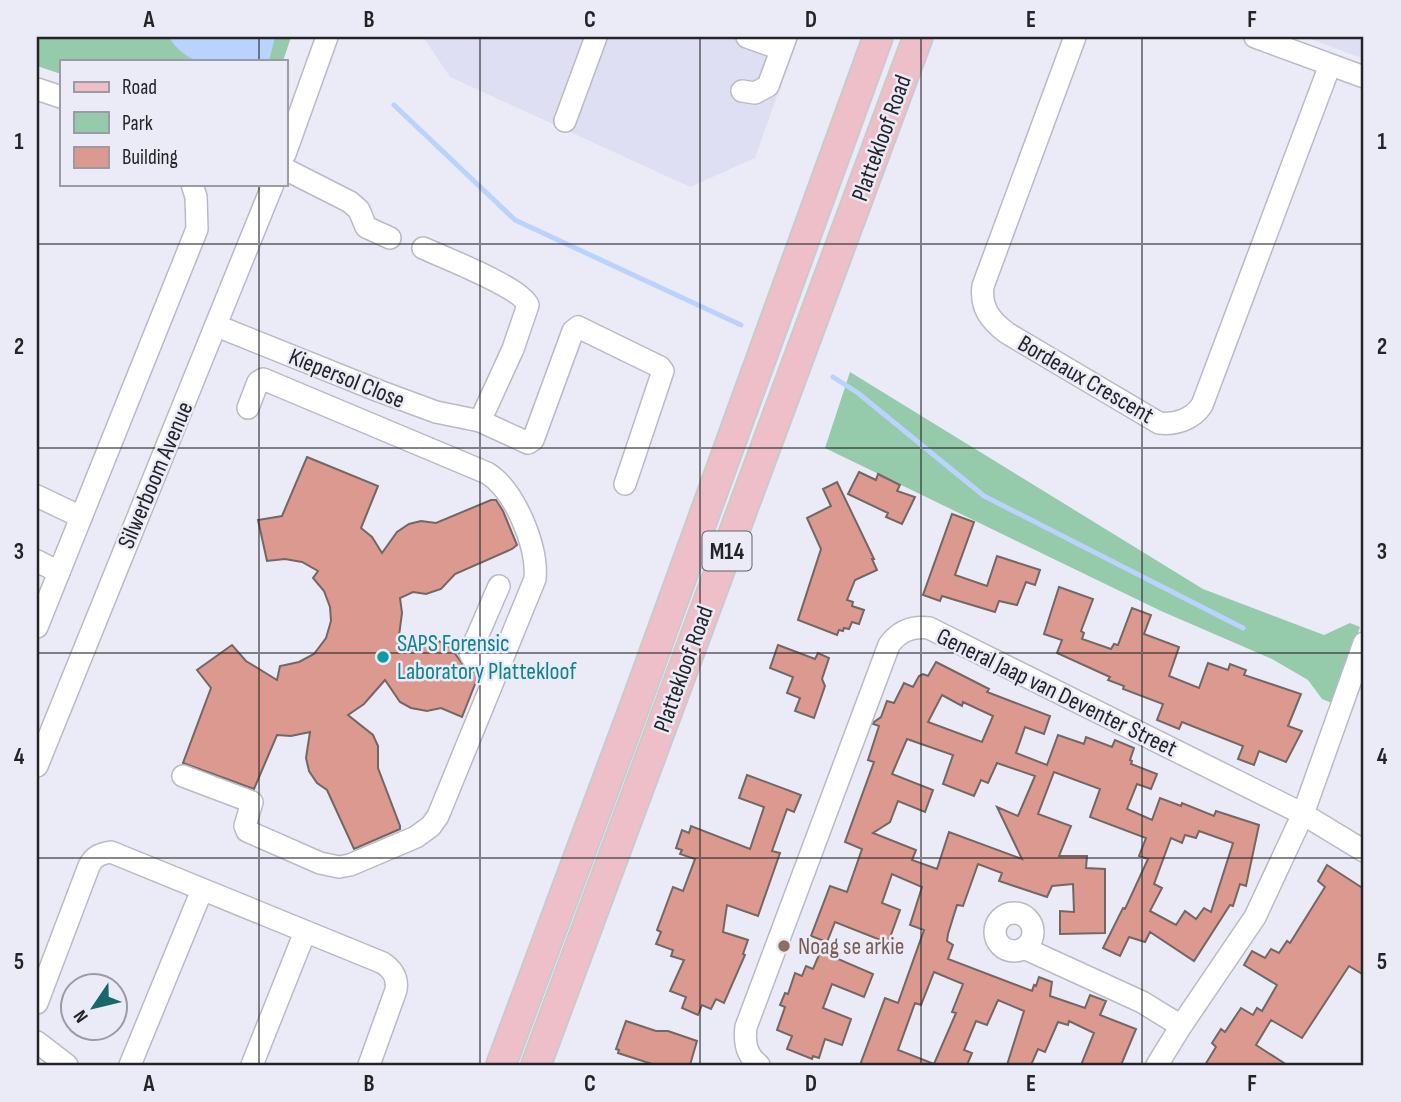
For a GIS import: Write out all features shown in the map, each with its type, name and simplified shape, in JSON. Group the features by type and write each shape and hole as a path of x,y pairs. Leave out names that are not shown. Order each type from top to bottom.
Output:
{"main road":[{"name":"Plattekloof Road","path":"501,1065 878,37"},
{"name":"Plattekloof Road","path":"536,1065 918,37"}],"street":[{"path":"287,148 327,37"},
{"path":"565,121 596,37"},
{"path":"742,91 755,93 768,86 783,43 747,37"},
{"name":"Bordeaux Crescent","path":"1076,37 983,286 984,304 995,324 1007,333 1159,423 1186,419 1202,405 1330,65"},
{"path":"1255,37 1364,78"},
{"path":"37,89 60,97"},
{"path":"287,171 350,202 359,210 366,228 390,238"},
{"path":"37,627 197,229 196,197 193,186"},
{"name":"Silwerboom Avenue","path":"37,766 273,186"},
{"path":"423,248 509,288 523,297 528,305 513,349 480,421"},
{"name":"Kiepersol Close","path":"217,326 436,412 480,421 528,443 533,440 573,331 578,327 660,367 663,371 625,484"},
{"path":"183,776 252,802 245,826 251,834 330,867 350,865 416,837 431,826 438,816 535,579 533,549 502,484 472,466 263,379 258,382 248,408"},
{"path":"37,496 81,517"},
{"path":"37,561 59,572"},
{"path":"499,586 470,653 472,657 500,668"},
{"name":"General Jaap van Deventer Street","path":"759,1065 745,1046 747,1027 889,645 894,637 904,630 913,627 929,628 1303,814 1364,851"},
{"path":"1157,1065 1255,917 1303,814 1360,669 1364,643"},
{"path":"37,1003 44,959 89,866 100,854 111,852 383,963 395,975 396,990 369,1065"},
{"path":"130,1065 202,890"},
{"path":"252,1065 304,932"},
{"path":"1024,948 1142,1002 1181,1026"},
{"path":"37,1042 67,1065"}],"shaded area":[{"path":"423,37 798,37 755,158 690,187 450,77"},
{"path":"1305,37 1364,37 1364,59"}],"green space":[{"path":"37,37 291,37 283,60 60,60 60,74 37,66"},
{"path":"850,372 1203,589 1324,635 1350,623 1360,627 1332,703 1322,699 1308,680 1272,659 1161,611 825,448"}],"water":[{"path":"169,37 275,37 269,60 195,60 174,45"}],"building":[{"name":"SAPS Forensic Laboratory Plattekloof","path":"307,457 378,486 361,528 372,537 382,553 397,532 409,524 421,521 436,523 491,500 496,500 503,511 517,545 455,574 441,589 426,594 413,592 400,598 402,613 398,643 424,638 437,640 451,648 466,669 479,674 462,717 441,708 427,711 411,708 400,702 385,680 364,704 348,715 373,735 378,746 378,768 400,826 400,829 354,849 327,790 317,783 309,771 306,758 310,732 291,736 277,735 254,789 183,763 211,688 197,670 232,645 246,661 277,680 280,666 299,662 314,654 326,638 331,621 330,607 324,591 313,578 318,571 302,562 285,559 267,561 258,520 282,516"},
{"path":"859,472 876,480 878,474 900,485 897,491 915,497 902,524 886,517 888,513 848,494"},
{"path":"837,482 877,570 855,580 847,600 853,602 852,606 864,610 859,624 852,622 849,629 839,630 837,635 798,620 821,549 807,518 831,506 823,489"},
{"path":"952,514 974,522 955,575 987,586 997,556 1040,570 1035,585 1026,582 1017,605 999,601 995,612 942,596 940,601 923,595"},
{"path":"1059,587 1093,599 1081,631 1084,633 1082,639 1111,649 1114,644 1118,645 1132,608 1151,615 1144,634 1179,647 1169,676 1199,688 1208,663 1228,670 1230,664 1246,670 1244,675 1301,694 1288,726 1302,731 1286,762 1259,751 1254,765 1238,759 1243,746 1182,722 1179,729 1157,720 1163,704 1123,689 1124,686 1108,680 1110,677 1057,653 1062,640 1044,634"},
{"path":"778,645 815,659 818,653 829,658 822,679 825,686 814,718 795,711 800,698 787,693 793,677 770,668"},
{"path":"936,662 989,689 987,692 1050,716 1044,734 1025,727 1016,753 1047,765 1058,735 1084,744 1086,737 1112,747 1115,740 1134,748 1131,764 1157,774 1151,789 1137,784 1127,809 1152,820 1160,798 1181,806 1182,803 1214,816 1216,811 1259,825 1246,886 1240,884 1233,906 1230,905 1194,961 1150,932 1145,942 1129,937 1120,956 1103,948 1148,859 1139,856 1146,838 1090,817 1100,789 1054,772 1038,814 1071,826 1059,856 1087,856 1086,868 1105,869 1105,933 1060,934 1060,911 1074,912 1073,884 1052,886 1047,897 999,881 1002,873 978,864 963,906 957,905 948,934 947,941 953,945 948,959 1032,991 1039,977 1052,982 1050,996 1085,1008 1090,995 1106,1001 1100,1015 1136,1029 1121,1065 1081,1065 1094,1033 1069,1021 1068,1025 1058,1022 1045,1052 1038,1049 1031,1065 1007,1065 1024,1011 998,1000 987,1025 976,1021 964,1050 972,1053 967,1065 860,1065 885,998 898,1003 924,930 910,925 922,887 892,874 882,903 900,910 888,943 835,922 827,942 811,936 830,886 847,892 862,849 845,842 874,762 868,760 879,726 873,724 881,717 887,701 894,703 904,683 913,687 919,676 928,676","holes":["942,695 962,706 963,702 993,716 982,742 928,722","907,739 953,755 943,784 974,796 981,780 988,783 997,763 1035,776 1018,816 997,807 1022,859 949,832 937,869 912,860 916,850 873,833 890,822 898,801 925,812 933,790 892,774","1199,831 1233,843 1211,912 1204,908 1196,919 1185,911 1176,925 1150,911 1162,888 1154,884 1171,838 1182,843 1185,835 1196,838","934,972 963,984 952,1012 956,1013 934,1064 898,1050 915,1003 921,1005"]},
{"path":"747,775 801,795 794,812 787,809 772,851 780,853 758,916 727,905 723,932 748,940 743,954 745,955 724,1003 716,999 711,1009 702,1005 698,1015 682,1008 686,997 670,991 684,960 671,956 673,950 656,944 661,932 657,930 673,887 683,891 695,859 680,854 682,850 676,848 682,830 689,833 691,826 750,849 764,807 739,798"},
{"path":"1327,865 1364,889 1364,975 1349,966 1302,1038 1271,1020 1256,1045 1287,1065 1205,1065 1216,1047 1212,1043 1221,1029 1225,1032 1241,1008 1253,1015 1257,1008 1262,1011 1277,985 1244,965 1252,951 1265,958 1271,949 1279,953 1287,941 1290,943 1325,887 1318,881"},
{"path":"822,948 840,954 838,959 873,974 864,997 832,984 823,1008 851,1019 842,1045 825,1039 819,1058 813,1056 812,1059 787,1049 792,1036 777,1030 785,1007 780,1005 785,993 788,994 795,973 802,976 806,966 813,969"},
{"path":"626,1021 697,1041 690,1065 655,1065 618,1053 619,1050 616,1049"}],"waterway":[{"path":"394,105 515,220 741,325"},
{"path":"833,377 858,393 984,496 1243,628"}],"place":[{"name":"SAPS Forensic Laboratory Plattekloof","path":"383,657"},
{"name":"Noag se arkie","path":"784,946"}]}
